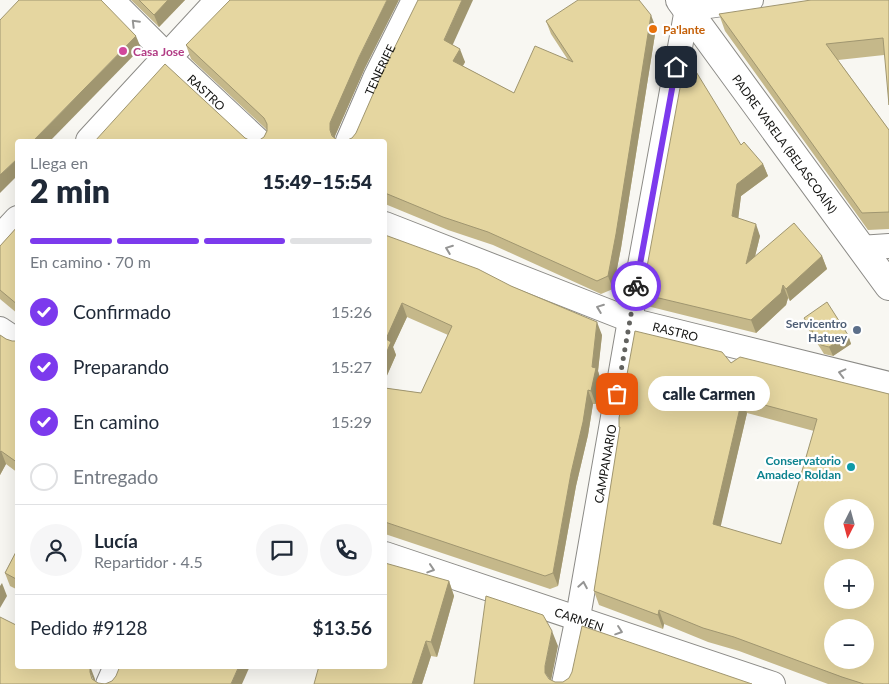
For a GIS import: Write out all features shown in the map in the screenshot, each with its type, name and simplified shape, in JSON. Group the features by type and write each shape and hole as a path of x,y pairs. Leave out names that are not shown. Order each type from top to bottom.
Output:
{"main road":[{"path":"92,139 220,0"},
{"name":"PADRE VARELA (BELASCOAÍN)","path":"684,4 889,286"},
{"path":"0,239 15,223"}],"street":[{"name":"RASTRO","path":"112,0 168,56 257,139"},
{"name":"TENERIFE","path":"349,139 376,76 414,0"},
{"path":"684,4 751,0"},
{"name":"CAMPANARIO","path":"564,684 578,617 684,4"},
{"name":"RASTRO","path":"387,225 630,320 889,384"},
{"path":"860,248 889,246"},
{"path":"0,329 15,339"},
{"name":"CARMEN","path":"387,555 578,617 773,684"},
{"path":"108,684 115,669"}],"building":[{"path":"19,0 101,0 136,36 35,139 15,139 15,161 0,175 0,20"},
{"path":"139,0 168,0 154,15"},
{"path":"230,0 387,0 330,123 332,136 336,139 261,139 267,131 267,124 264,118 186,45"},
{"path":"418,0 462,0 444,40 460,49 453,61 514,93 535,46 573,62 546,21 578,0 639,0 651,15 608,276 597,281 488,232 443,217 387,194 387,139 350,139 356,133 384,69"},
{"path":"811,0 889,0 889,105 883,38 826,44 889,130 889,212 862,213 719,14"},
{"path":"165,64 247,139 97,139"},
{"path":"695,70 741,145 744,142 763,164 737,184 732,216 756,224 746,264 794,223 822,256 786,289 783,285 781,293 751,320 642,294 682,77"},
{"path":"15,229 15,302 0,290 0,246"},
{"path":"387,236 478,269 511,286 597,322 592,367 596,368 591,391 588,390 553,573 545,576 387,523 387,388 421,393 452,326 402,303 387,337"},
{"path":"827,302 848,335 829,347 821,345 804,318"},
{"path":"635,331 722,352 731,363 740,357 889,394 889,684 864,684 734,637 703,628 659,610 658,615 594,591","holes":["742,399 817,419 781,544 713,524"]},
{"path":"0,335 15,341 15,461 0,452"},
{"path":"387,340 391,342 387,351"},
{"path":"15,554 15,578 5,573"},
{"path":"387,564 449,581 431,642 426,641 412,684 314,684 318,669 387,669"},
{"path":"486,596 543,615 552,631 545,673 549,679 555,682 563,682 569,678 572,672 582,626 752,684 474,684"},
{"path":"0,617 15,624 15,669 90,669 92,679 98,683 105,684 0,684"},
{"path":"119,669 238,669 231,684 105,684 112,681"}],"way so far":[{"path":"617,394 636,286"}],"place":[{"name":"Pa'lante","path":"653,29"},
{"name":"Casa Jose","path":"123,51"},
{"name":"Servicentro Hatuey","path":"857,330"},
{"name":"calle Carmen","path":"617,394"},
{"name":"Conservatorio Amadeo Roldan","path":"851,467"}],"route":[{"path":"636,286 676,67"}]}
